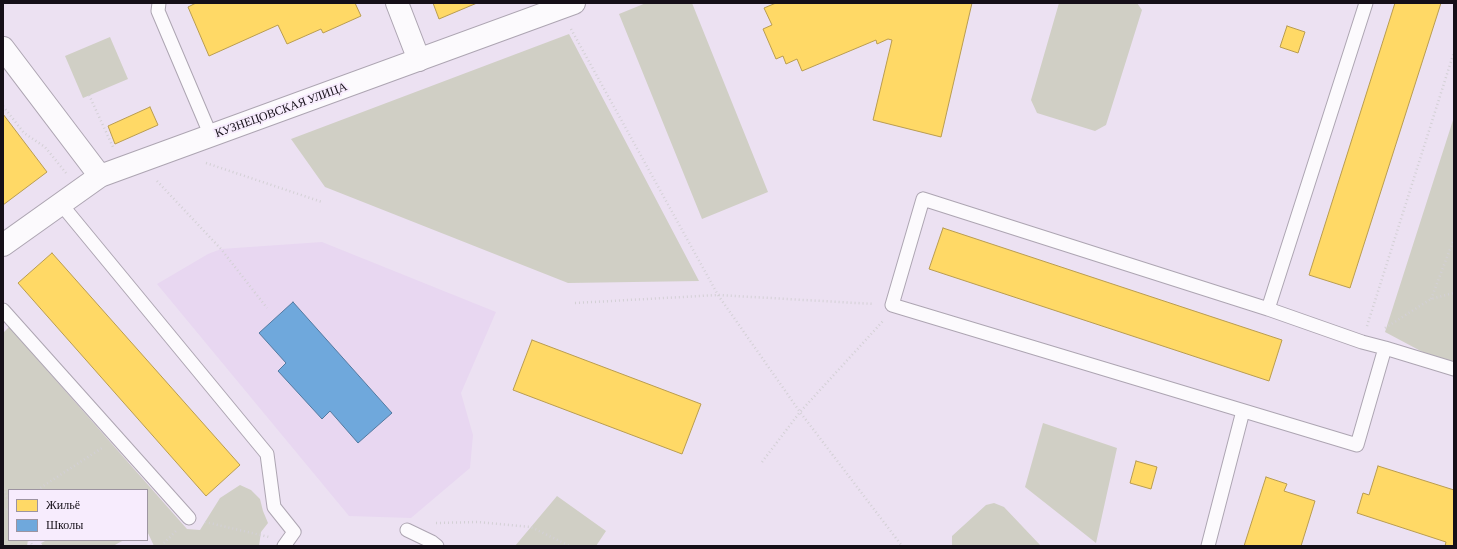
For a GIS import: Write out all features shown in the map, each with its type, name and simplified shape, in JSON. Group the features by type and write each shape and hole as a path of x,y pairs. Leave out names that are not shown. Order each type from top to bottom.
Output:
{"street":[{"path":"397,3 420,60"},
{"name":"КУЗНЕЦОВСКАЯ УЛИЦА","path":"3,245 100,176 574,3"},
{"path":"3,48 100,176"}],"lane":[{"path":"158,3 158,11 211,136"},
{"path":"1268,309 1366,3"},
{"path":"1385,348 1357,445 892,305 923,199 1268,309 1362,342 1385,348 1454,369"},
{"path":"61,204 267,454 274,507 294,532 289,544"},
{"path":"3,310 188,518"},
{"path":"1208,546 1243,411"},
{"path":"407,530 437,546"}],"path":[{"path":"569,26 718,295 800,412 902,546"},
{"path":"1362,342 1454,52"},
{"path":"89,95 114,150"},
{"path":"3,106 24,133 45,146 68,176"},
{"path":"205,162 322,202"},
{"path":"157,181 221,249 267,308"},
{"path":"1431,300 1454,239"},
{"path":"1362,342 1431,300 1454,293"},
{"path":"575,302 718,295 892,305 888,315 800,412 762,462"},
{"path":"39,489 118,439"},
{"path":"3,488 8,500"},
{"path":"161,546 188,518 289,544"},
{"path":"407,530 434,523 478,522 531,526 570,546"}],"shaded area":[{"path":"646,3 692,3 768,192 702,219 619,14"},
{"path":"1059,3 1137,3 1142,10 1106,125 1095,131 1037,113 1031,100"},
{"path":"569,34 699,281 568,283 325,187 291,139"},
{"path":"110,37 128,79 83,98 65,56"},
{"path":"1454,117 1454,365 1447,365 1385,332"},
{"path":"322,242 496,312 461,393 473,435 470,468 411,518 349,516 157,284 208,254 221,249"},
{"path":"9,327 187,529 200,530 220,498 240,485 251,490 260,499 268,523 261,532 259,546 154,546 148,533 148,489 8,489 8,541 28,541 27,546 3,546 3,333"},
{"path":"1043,423 1117,448 1096,543 1025,487"},
{"path":"557,496 606,531 596,546 515,546"},
{"path":"994,503 1004,507 1041,546 952,546 952,536 986,505"},
{"path":"45,541 122,541 113,546 43,546 41,543"}],"building: Жильё":[{"path":"196,3 355,3 361,16 323,33 321,29 287,44 278,25 209,56 188,7"},
{"path":"433,3 477,3 439,19"},
{"path":"776,3 972,3 941,137 873,120 892,40 888,39 877,44 876,40 802,71 797,59 786,64 783,56 776,59 763,29 772,25 764,8"},
{"path":"1395,3 1441,3 1350,288 1309,275"},
{"path":"1287,26 1305,32 1298,53 1280,47"},
{"path":"150,107 158,125 115,144 108,126"},
{"path":"3,114 47,172 3,205"},
{"path":"943,228 1282,340 1269,381 929,269"},
{"path":"52,253 240,465 206,496 18,283"},
{"path":"532,340 701,404 682,454 513,390"},
{"path":"1136,461 1157,467 1151,489 1130,483"},
{"path":"1378,466 1454,490 1454,546 1445,546 1446,542 1357,513 1363,493 1369,495"},
{"path":"1266,477 1287,484 1284,491 1315,501 1301,546 1244,546"}],"building: Школы":[{"path":"293,302 392,413 358,443 330,411 322,419 278,371 286,363 259,333"}]}
